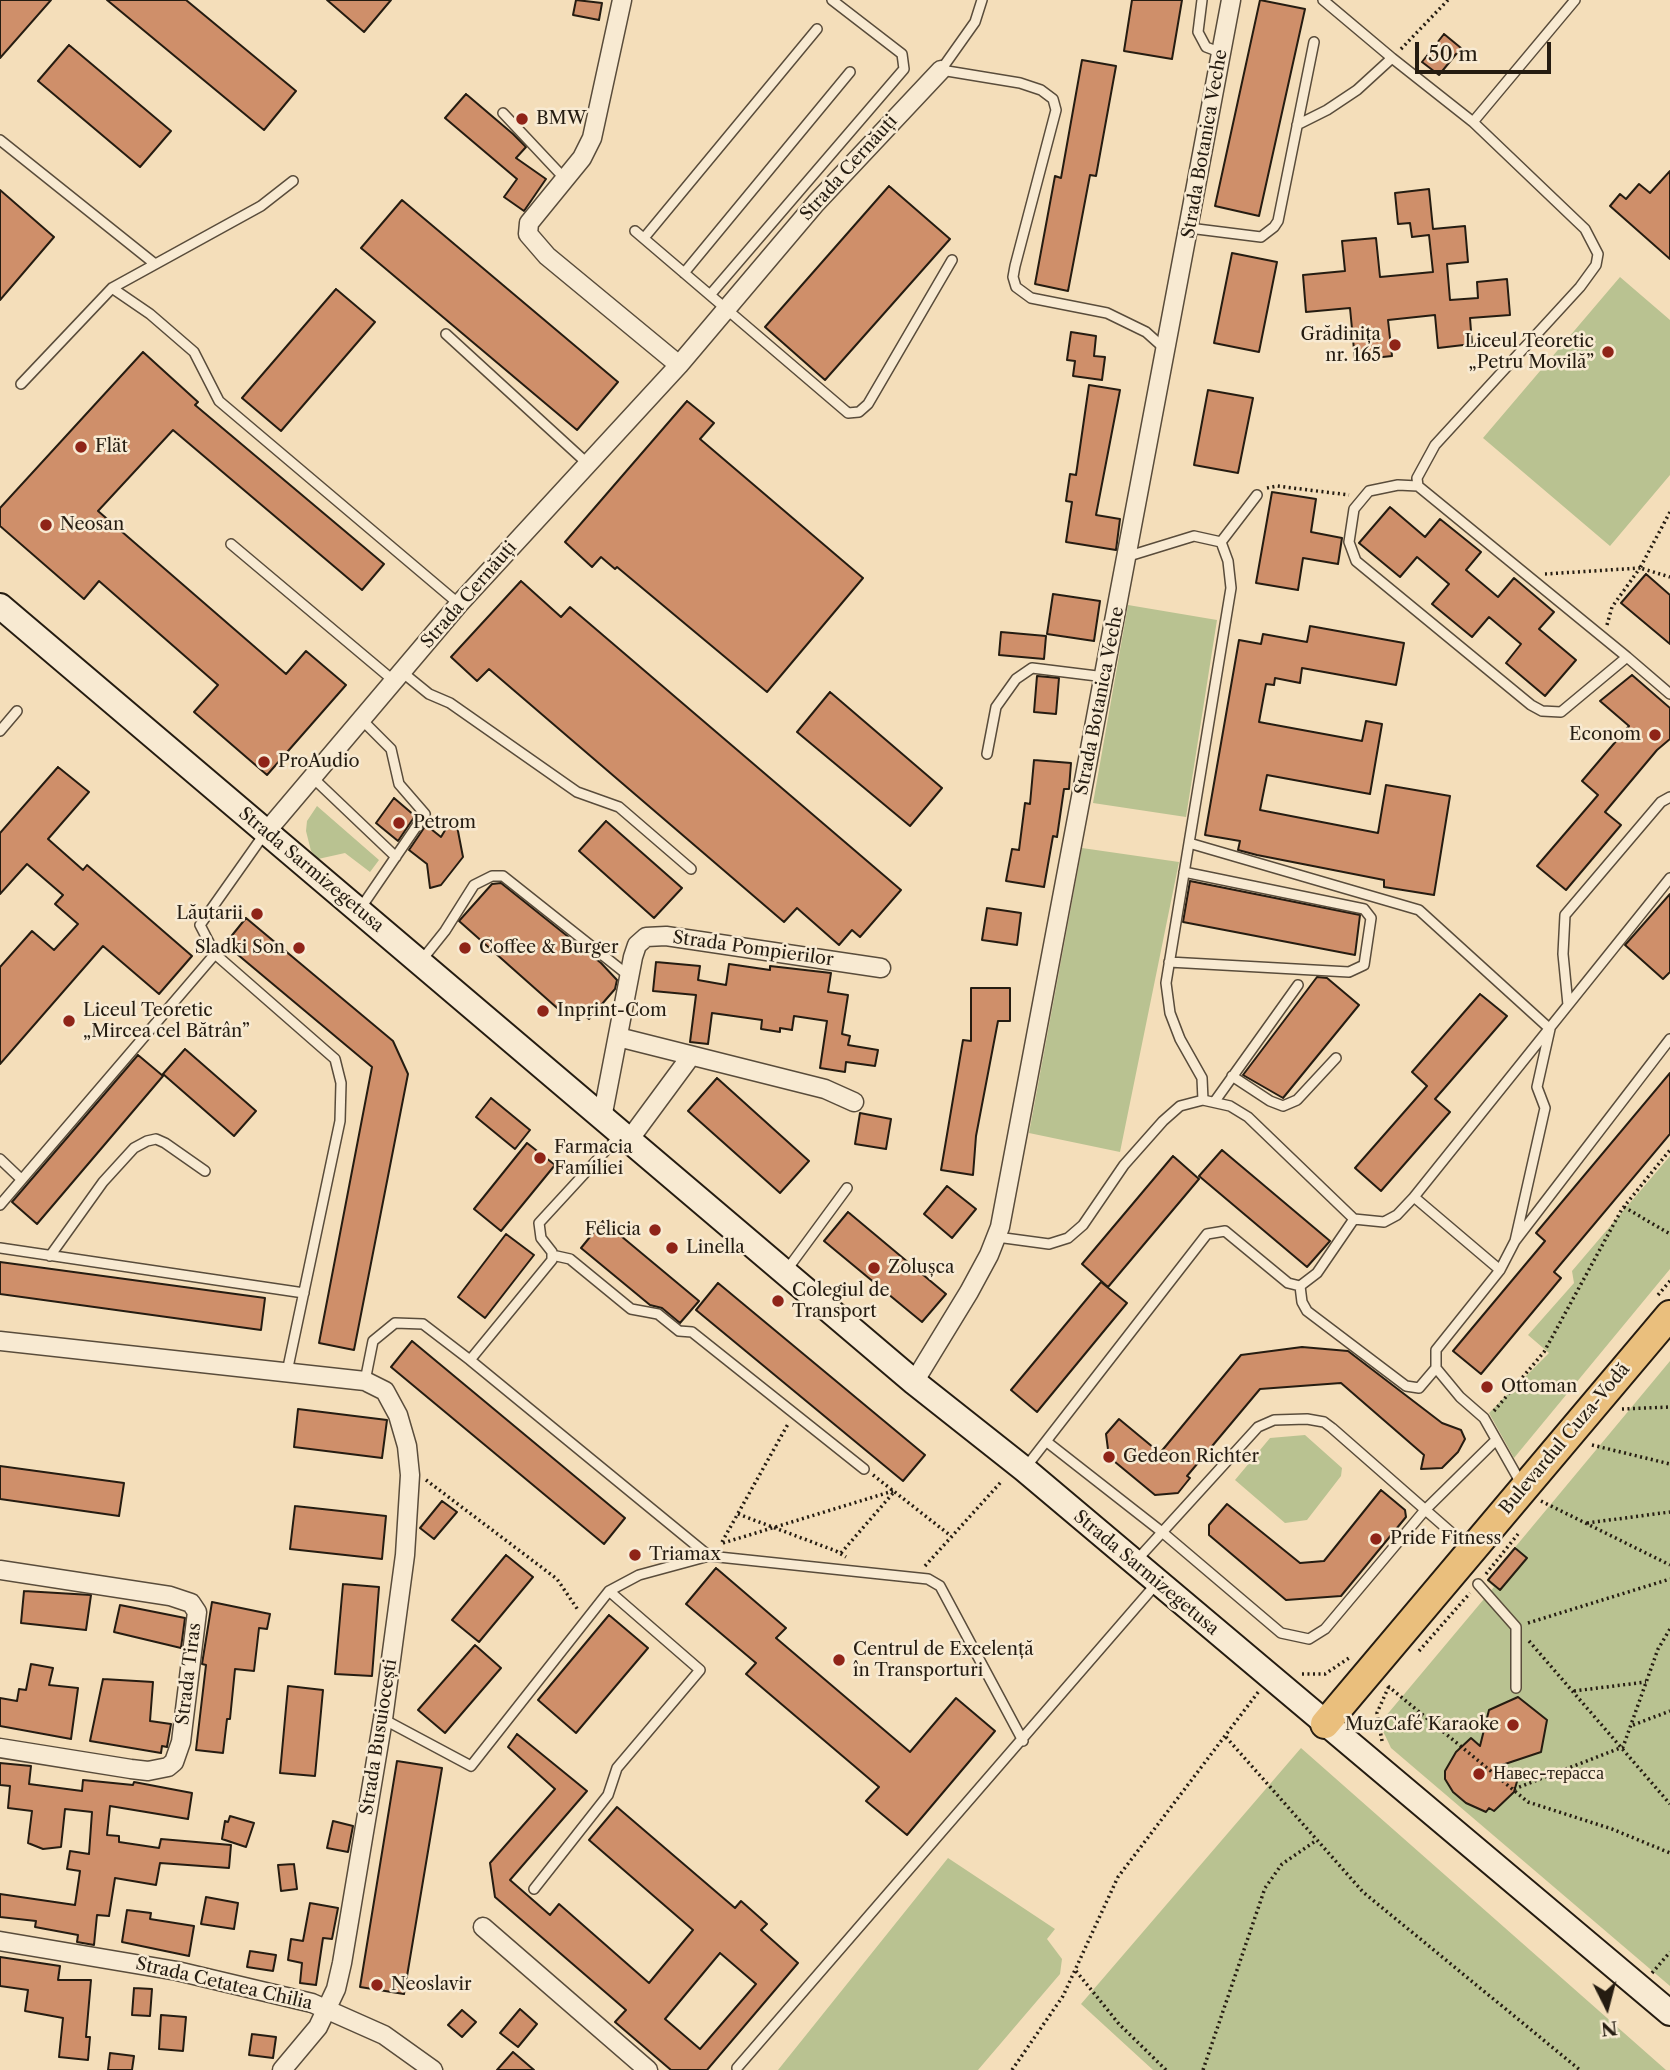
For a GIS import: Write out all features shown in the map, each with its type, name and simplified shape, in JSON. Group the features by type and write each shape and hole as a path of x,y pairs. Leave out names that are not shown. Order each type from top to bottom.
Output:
{"main road":[{"name":"Strada Sarmizegetusa","path":"3,614 266,832 914,1382 1024,1469 1270,1679 1670,2013"},
{"name":"Bulevardul Cuza-Vodă","path":"1325,1724 1670,1315"}],"street":[{"path":"622,0 592,138 565,179 529,223 527,234 532,242 679,365"},
{"name":"Strada Botanica Veche","path":"914,1382 943,1339 997,1237 1129,556 1231,0"},
{"name":"Strada Cernăuți","path":"266,832 459,604 679,365 816,203 941,70"},
{"name":"Strada Pompierilor","path":"602,1118 629,976 637,945 646,937 666,936 881,968"},
{"path":"618,1037 825,1090 854,1102"},
{"path":"625,1137 691,1056"},
{"path":"0,1341 365,1381"},
{"name":"Strada Busuiocești","path":"282,2070 317,2027 327,2009 342,1963 383,1719 405,1555 410,1475 407,1446 398,1415 385,1391 365,1381"},
{"name":"Strada Tiras","path":"0,1570 170,1596 191,1603 197,1612 181,1742 174,1762 168,1767 148,1771 0,1748"},
{"path":"484,1927 648,2070"},
{"name":"Strada Cetatea Chilia","path":"0,1941 177,1971 282,1995 327,2009 384,2035 433,2070"}],"lane":[{"path":"710,295 904,69 902,54 832,0"},
{"path":"982,0 975,22 941,70 1020,83 1041,90 1054,99 1054,123 1015,265 1016,287 1031,298 1107,313 1146,332 1167,350"},
{"path":"1202,0 1198,32 1206,47 1222,53"},
{"path":"1323,0 1473,122 1585,229 1598,254 1596,265 1580,287 1435,445 1417,478 1418,486"},
{"path":"1473,122 1575,0"},
{"path":"644,239 817,29"},
{"path":"1189,228 1261,237 1279,221 1314,42"},
{"path":"1297,125 1327,110 1357,90 1392,58"},
{"path":"684,273 850,72"},
{"path":"503,113 565,179"},
{"path":"0,140 155,264"},
{"path":"21,384 112,288 261,205 293,181"},
{"path":"635,231 848,413 859,412 868,404 952,260"},
{"path":"112,288 150,314 194,352 219,401 459,604"},
{"path":"446,334 587,464"},
{"path":"1627,657 1561,712 1542,711 1531,705 1356,561 1349,542 1354,509 1362,497 1383,487 1418,486 1600,634 1627,657 1670,694"},
{"path":"1221,542 1257,495"},
{"path":"1129,556 1194,536 1221,542"},
{"path":"1203,1100 1202,1078 1180,1039 1170,1013 1166,983 1231,588 1228,561 1221,542"},
{"path":"232,544 398,676 450,703 577,792 619,807 691,869"},
{"path":"987,754 996,707 1016,679 1032,668 1105,677"},
{"path":"0,731 17,711"},
{"path":"359,911 425,814 399,784 391,748 361,719"},
{"path":"312,777 396,857"},
{"path":"1569,1005 1563,954 1565,915 1661,802 1670,797"},
{"path":"266,832 258,848 200,925 215,954 335,1059 343,1102 286,1374"},
{"path":"1189,843 1419,910 1550,1029"},
{"path":"1169,962 1349,972 1364,965 1371,918 1364,909 1184,872"},
{"path":"420,963 445,931 474,885 484,878 503,876 629,976"},
{"path":"997,1237 1049,1244 1068,1238 1083,1225 1124,1165 1163,1121 1180,1107 1203,1100 1215,1101 1248,1117 1354,1219 1384,1222 1398,1215 1670,878"},
{"path":"0,1205 215,954"},
{"path":"1215,1101 1298,985"},
{"path":"1515,1241 1545,1108 1537,1087 1550,1029"},
{"path":"1523,1487 1486,1421 1451,1389 1436,1368 1436,1350 1500,1270 1515,1241 1670,1039"},
{"path":"1232,1076 1270,1101 1283,1106 1297,1100 1336,1058"},
{"path":"625,1137 539,1223 541,1238 552,1255 570,1259 631,1309 658,1314 679,1331 692,1332 864,1469"},
{"path":"50,1256 103,1182 134,1148 146,1141 156,1139 165,1143 205,1171"},
{"path":"0,1159 21,1179"},
{"path":"785,1272 847,1188"},
{"path":"1414,1197 1500,1270"},
{"path":"1300,1286 1317,1273 1354,1219"},
{"path":"1024,1469 1208,1234 1224,1231 1288,1283 1300,1286"},
{"path":"0,1248 304,1293"},
{"path":"470,1360 545,1269 552,1255"},
{"path":"1300,1286 1301,1302 1307,1311 1406,1386 1419,1388 1436,1368"},
{"path":"365,1381 373,1341 395,1323 423,1324 711,1556"},
{"path":"1133,1563 1252,1433 1273,1420 1307,1419 1324,1422 1472,1550"},
{"path":"1046,1442 1162,1532 1281,1633 1309,1639 1325,1629 1424,1510 1496,1440"},
{"path":"383,1719 471,1766 609,1591 639,1575 711,1556 928,1579 940,1586 1023,1741"},
{"path":"737,2068 1023,1741 1157,1583"},
{"path":"1478,1584 1516,1627 1517,1688"},
{"path":"534,1889 608,1795 617,1768 700,1670 609,1591"}],"path":[{"path":"1392,58 1448,0"},
{"path":"1257,495 1264,489 1278,486 1362,497"},
{"path":"1600,634 1611,620 1612,607 1640,568 1670,512"},
{"path":"1535,581 1543,574 1574,570 1640,568 1670,577"},
{"path":"1486,1421 1544,1352 1624,1207 1670,1150"},
{"path":"1624,1207 1670,1234"},
{"path":"1622,1409 1670,1408"},
{"path":"711,1556 721,1544 794,1412"},
{"path":"1592,1445 1670,1464"},
{"path":"864,1469 951,1536"},
{"path":"410,1475 431,1481 557,1579 585,1621"},
{"path":"914,1578 1000,1482"},
{"path":"1523,1487 1543,1502 1670,1565"},
{"path":"721,1544 894,1491"},
{"path":"841,1553 894,1491"},
{"path":"1585,1523 1670,1512"},
{"path":"738,1514 841,1553 847,1559 846,1570"},
{"path":"1670,1579 1516,1627 1670,1804"},
{"path":"1514,1789 1623,1747 1658,1649 1670,1629"},
{"path":"1012,2070 1063,1996 1118,1877 1270,1679"},
{"path":"1574,1691 1646,1682"},
{"path":"1377,1713 1388,1686 1528,1802 1612,1829 1670,1853"},
{"path":"1633,1725 1670,1711"},
{"path":"1225,1736 1363,1892 1580,2070"},
{"path":"1203,2070 1265,1888 1282,1864 1317,1840"},
{"path":"1651,1974 1670,1952"},
{"path":"1076,1971 1119,2024 1166,2070"}],"green space":[{"path":"1620,277 1670,320 1670,475 1610,546 1483,438"},
{"path":"1128,605 1217,620 1186,817 1093,803"},
{"path":"317,806 379,860 370,872 345,853 318,859 311,851 306,831 307,821"},
{"path":"1082,848 1179,862 1120,1152 1029,1133"},
{"path":"1670,1156 1670,1269 1514,1458 1489,1413 1549,1353 1528,1335 1574,1283 1572,1271"},
{"path":"1670,1361 1670,1986 1391,1748 1382,1729 1385,1717 1494,1587 1487,1581"},
{"path":"1305,1435 1342,1468 1341,1476 1307,1520 1285,1523 1235,1480 1270,1438"},
{"path":"1301,1748 1666,2070 1153,2070 1081,2004"},
{"path":"948,1858 1055,1929 1047,1939 1062,1959 1060,1974 978,2070 778,2070"}],"building":[{"path":"0,0 51,0 0,58"},
{"path":"107,0 186,0 296,91 264,130"},
{"path":"327,0 391,0 364,32"},
{"path":"576,0 602,3 599,20 573,15"},
{"path":"1132,0 1182,0 1172,59 1124,51"},
{"path":"1260,0 1305,9 1259,216 1215,206"},
{"path":"1444,34 1461,48 1439,75 1422,62"},
{"path":"69,45 171,131 140,167 38,81"},
{"path":"1082,60 1116,66 1096,176 1090,175 1068,291 1035,284 1055,176 1061,178"},
{"path":"466,94 526,147 516,158 546,179 524,211 504,197 517,179 445,118"},
{"path":"1670,171 1670,259 1610,206 1620,194 1626,199 1639,184 1650,193"},
{"path":"889,186 950,239 825,380 765,327"},
{"path":"1429,189 1433,229 1465,226 1468,262 1447,264 1450,300 1478,298 1477,282 1507,279 1510,315 1470,318 1472,344 1438,348 1435,315 1388,320 1392,356 1355,360 1350,308 1306,312 1303,275 1345,271 1342,241 1376,238 1380,277 1433,272 1429,235 1412,237 1410,223 1398,224 1395,193"},
{"path":"0,190 54,237 0,300"},
{"path":"402,200 618,382 577,430 361,248"},
{"path":"1232,253 1277,262 1259,352 1214,343"},
{"path":"336,289 375,322 281,431 242,398"},
{"path":"1071,332 1096,336 1094,356 1105,357 1102,380 1073,376 1075,361 1067,360"},
{"path":"143,352 198,402 195,405 384,564 362,590 173,430 98,511 286,674 306,651 346,685 267,775 194,712 218,685 99,581 84,599 0,526 0,508"},
{"path":"1089,385 1120,390 1096,515 1120,519 1116,550 1066,542 1072,502 1066,501 1070,474 1076,475"},
{"path":"1208,390 1253,398 1238,473 1194,465"},
{"path":"687,401 714,423 700,439 863,578 767,692 617,567 615,569 601,557 592,567 565,542"},
{"path":"1272,492 1316,499 1311,532 1342,538 1338,564 1303,558 1298,590 1256,583"},
{"path":"1390,507 1425,537 1440,519 1481,552 1466,570 1498,597 1514,578 1554,612 1539,629 1576,660 1545,696 1506,663 1521,644 1489,617 1472,637 1432,604 1449,584 1417,557 1400,577 1359,543"},
{"path":"1646,574 1670,595 1670,644 1621,603"},
{"path":"521,581 561,617 570,607 901,890 860,937 852,930 839,945 797,908 784,922 489,669 477,681 451,657"},
{"path":"1053,594 1100,601 1094,641 1047,634"},
{"path":"1310,626 1404,643 1396,685 1302,668 1300,683 1275,678 1274,685 1266,684 1259,722 1362,741 1366,721 1382,724 1370,794 1267,775 1260,810 1378,833 1386,785 1450,796 1434,895 1384,887 1384,880 1257,855 1238,850 1240,841 1205,835 1239,640 1261,644 1263,634 1307,642"},
{"path":"1001,632 1046,636 1044,659 999,655"},
{"path":"1632,675 1670,708 1670,739 1657,750 1605,812 1621,825 1566,890 1537,866 1598,795 1582,781 1629,726 1600,701"},
{"path":"1037,676 1059,678 1056,714 1034,712"},
{"path":"830,692 942,788 910,826 797,732"},
{"path":"1034,760 1071,763 1069,789 1064,789 1057,837 1053,836 1044,887 1006,881 1012,849 1019,850 1025,803 1030,804"},
{"path":"58,767 89,792 48,839 83,870 87,865 192,956 159,994 103,946 0,1064 0,967 32,931 54,950 78,924 55,904 63,895 27,864 0,894 0,833"},
{"path":"394,798 415,816 398,841 376,823"},
{"path":"606,821 682,888 654,918 579,851"},
{"path":"426,825 441,837 447,827 457,826 463,857 441,885 430,888 427,864 409,850"},
{"path":"1190,881 1360,915 1355,955 1183,922"},
{"path":"501,883 601,963 617,980 615,989 589,1019 573,1006 565,1015 459,921 492,884"},
{"path":"1670,894 1670,972 1663,979 1625,945"},
{"path":"987,908 1021,913 1017,945 982,940"},
{"path":"246,918 393,1041 408,1074 354,1350 319,1343 372,1067 225,944"},
{"path":"656,962 700,966 698,980 726,985 729,964 770,970 770,966 831,973 828,992 848,995 842,1034 850,1036 848,1045 878,1050 875,1066 846,1062 845,1072 820,1068 827,1021 794,1016 792,1030 780,1028 780,1032 761,1029 762,1020 712,1013 708,1044 690,1042 696,995 653,991"},
{"path":"1317,977 1327,978 1359,1005 1283,1098 1243,1075"},
{"path":"971,988 1010,988 1010,1021 998,1021 976,1136 973,1175 941,1170 963,1040 971,1041"},
{"path":"1480,994 1507,1016 1435,1099 1450,1112 1381,1191 1355,1168 1427,1086 1412,1072"},
{"path":"185,1049 256,1111 234,1136 163,1074"},
{"path":"138,1055 163,1076 37,1224 12,1202"},
{"path":"1670,1073 1670,1134 1554,1272 1561,1278 1481,1374 1453,1351 1545,1241 1536,1233"},
{"path":"717,1078 809,1161 780,1193 688,1111"},
{"path":"491,1098 530,1130 515,1149 476,1117"},
{"path":"860,1113 891,1119 886,1149 855,1144"},
{"path":"527,1143 555,1165 501,1231 474,1209"},
{"path":"1222,1150 1330,1241 1307,1267 1199,1176"},
{"path":"1173,1156 1199,1179 1108,1287 1082,1264"},
{"path":"947,1186 976,1209 952,1238 924,1214"},
{"path":"848,1212 946,1294 922,1322 824,1241"},
{"path":"603,1221 699,1301 680,1323 662,1308 650,1305 581,1248"},
{"path":"506,1234 534,1255 485,1318 458,1297"},
{"path":"0,1262 265,1298 261,1330 0,1294"},
{"path":"1101,1282 1127,1303 1037,1412 1011,1390"},
{"path":"718,1283 925,1455 903,1481 696,1310"},
{"path":"412,1341 625,1518 604,1544 391,1367"},
{"path":"1302,1347 1348,1351 1442,1423 1461,1430 1465,1439 1458,1452 1442,1468 1421,1469 1424,1455 1341,1383 1260,1389 1187,1476 1190,1478 1178,1493 1155,1495 1109,1457 1106,1434 1119,1419 1160,1453 1241,1355"},
{"path":"298,1409 387,1420 382,1458 294,1447"},
{"path":"0,1466 124,1483 119,1516 0,1499"},
{"path":"1381,1490 1405,1510 1406,1517 1341,1596 1286,1600 1209,1535 1209,1525 1227,1504 1300,1563 1324,1561"},
{"path":"442,1501 457,1512 434,1539 420,1528"},
{"path":"295,1506 386,1516 382,1559 290,1549"},
{"path":"1515,1548 1527,1558 1500,1590 1488,1580"},
{"path":"506,1555 533,1577 479,1642 452,1620"},
{"path":"716,1568 786,1628 776,1638 910,1752 956,1698 995,1731 907,1835 866,1801 879,1787 746,1674 756,1663 686,1604"},
{"path":"343,1584 379,1587 372,1676 335,1674"},
{"path":"24,1591 91,1595 86,1630 21,1623"},
{"path":"212,1602 270,1614 267,1629 259,1628 254,1671 235,1669 230,1719 227,1719 223,1753 196,1750 206,1665 202,1664"},
{"path":"120,1605 185,1618 181,1648 114,1632"},
{"path":"609,1615 648,1648 576,1733 538,1700"},
{"path":"475,1645 501,1668 445,1733 418,1710"},
{"path":"31,1664 53,1668 49,1685 78,1688 71,1739 0,1726 0,1698 17,1701 19,1689 26,1690"},
{"path":"103,1679 153,1682 150,1721 171,1724 167,1747 162,1746 161,1753 90,1741"},
{"path":"288,1686 323,1690 315,1776 280,1773"},
{"path":"1518,1697 1547,1720 1541,1752 1502,1765 1518,1778 1514,1792 1494,1811 1489,1808 1486,1812 1466,1803 1453,1792 1445,1779 1445,1771 1456,1752 1471,1738 1480,1746 1489,1710"},
{"path":"517,1734 587,1791 510,1880 550,1915 559,1904 649,1983 693,1930 589,1840 617,1807 735,1908 741,1901 767,1924 761,1930 798,1963 707,2070 671,2070 615,2022 626,2010 495,1897 490,1863 555,1789 508,1747","holes":["720,1953 756,1984 700,2049 665,2019"]},
{"path":"397,1761 442,1768 404,1994 360,1987"},
{"path":"0,1763 31,1766 29,1784 82,1791 83,1780 133,1785 134,1782 192,1793 188,1819 110,1806 107,1835 119,1836 119,1842 159,1848 161,1839 231,1845 229,1868 160,1863 156,1885 115,1878 109,1916 97,1915 94,1945 77,1942 78,1935 35,1927 36,1921 0,1917 0,1894 75,1905 80,1871 67,1869 70,1851 89,1854 92,1812 65,1809 61,1847 43,1849 28,1843 32,1811 8,1808 10,1786 0,1785"},
{"path":"230,1816 254,1823 246,1847 222,1839 225,1821 228,1822"},
{"path":"333,1821 353,1826 348,1852 327,1848"},
{"path":"294,1864 297,1889 281,1891 278,1865"},
{"path":"206,1897 238,1903 234,1929 201,1924"},
{"path":"310,1903 338,1908 332,1939 323,1938 316,1985 300,1983 302,1963 288,1960 291,1939 303,1941"},
{"path":"127,1910 151,1913 150,1919 194,1926 189,1956 122,1942"},
{"path":"250,1951 276,1955 273,1971 247,1967"},
{"path":"0,1957 60,1966 58,1980 91,1980 86,2037 90,2037 88,2060 59,2057 63,2018 25,2011 28,1990 0,1986"},
{"path":"134,1988 152,1989 150,2016 132,2015"},
{"path":"520,2009 537,2024 518,2047 500,2033"},
{"path":"462,2010 476,2022 462,2037 448,2025"},
{"path":"161,2015 186,2017 183,2051 159,2049"},
{"path":"252,2034 276,2037 273,2058 249,2055"},
{"path":"513,2052 534,2070 497,2070"},
{"path":"110,2053 134,2056 132,2070 108,2070"}],"place":[{"name":"BMW","path":"522,119"},
{"name":"Grădinița nr. 165","path":"1395,345"},
{"name":"Liceul Teoretic „Petru Movilă”","path":"1608,352"},
{"name":"Flät","path":"81,447"},
{"name":"Neosan","path":"46,525"},
{"name":"Econom","path":"1655,735"},
{"name":"ProAudio","path":"264,762"},
{"name":"Petrom","path":"399,823"},
{"name":"Lăutarii","path":"257,914"},
{"name":"Sladki Son","path":"299,948"},
{"name":"Coffee & Burger","path":"465,948"},
{"name":"Inprint-Com","path":"543,1011"},
{"name":"Liceul Teoretic „Mircea cel Bătrân”","path":"69,1021"},
{"name":"Farmacia Familiei","path":"540,1158"},
{"name":"Felicia","path":"655,1230"},
{"name":"Linella","path":"672,1248"},
{"name":"Zolușca","path":"874,1268"},
{"name":"Colegiul de Transport","path":"778,1301"},
{"name":"Ottoman","path":"1487,1387"},
{"name":"Gedeon Richter","path":"1109,1457"},
{"name":"Pride Fitness","path":"1376,1539"},
{"name":"Triamax","path":"635,1555"},
{"name":"Centrul de Excelență în Transporturi","path":"839,1660"},
{"name":"MuzCafé Karaoke","path":"1513,1725"},
{"name":"Навес-терасса","path":"1479,1774"},
{"name":"Neoslavir","path":"377,1985"}]}
